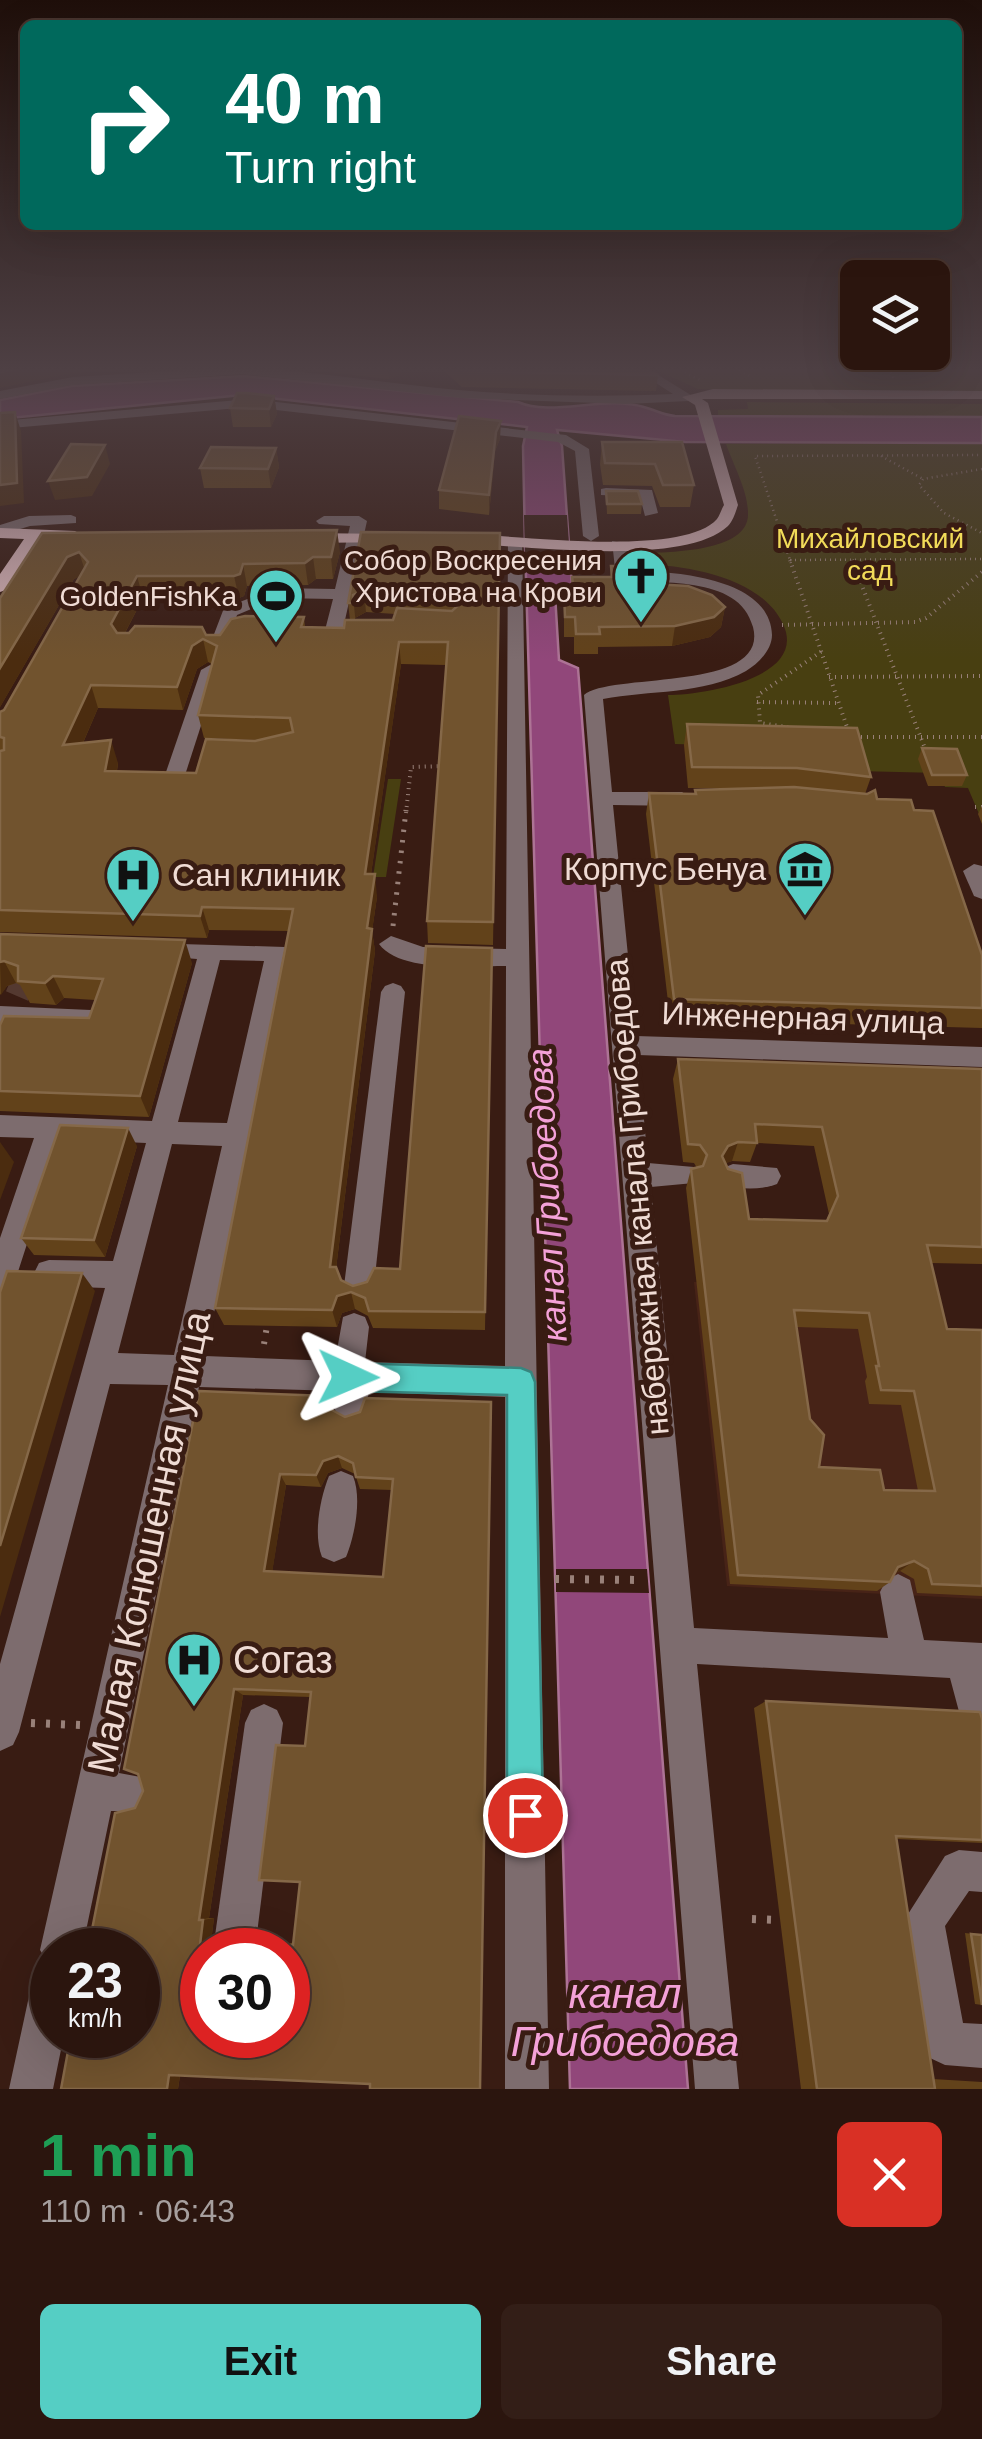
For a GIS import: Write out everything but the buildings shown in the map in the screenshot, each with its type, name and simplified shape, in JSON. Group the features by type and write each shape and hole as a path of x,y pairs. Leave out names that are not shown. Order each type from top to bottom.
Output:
{"main road":[{"path":"569,540 674,534 708,522 714,510 702,465"},
{"path":"448,539 618,544 686,540 724,524 731,505 719,465"},
{"path":"0,531 33,536 90,536"},
{"path":"0,587 33,536"},
{"path":"282,538 412,539"},
{"path":"0,550 18,554 17,560"}],"street":[{"path":"584,465 591,536"},
{"path":"586,492 646,493 650,513"},
{"path":"0,531 29,521 71,520"},
{"path":"324,520 359,522 337,620 376,628"},
{"path":"521,540 507,625 518,958 527,2089"},
{"name":"набережная канала Грибоедова","path":"618,544 622,575 676,577 719,588 750,607 760,619 764,634 754,657 722,675 593,695 717,2089"},
{"path":"214,640 230,612 276,593 343,594"},
{"path":"176,772 193,752 210,670"},
{"path":"601,798 698,800"},
{"path":"391,944 422,956 518,958"},
{"path":"1,1725 211,951 134,948"},
{"name":"Малая Конюшенная улица","path":"68,1928 114,1792 109,1727 277,953 211,951"},
{"path":"359,1286 393,992"},
{"path":"6,1016 91,1018"},
{"name":"Инженерная улица","path":"622,1045 982,1056"},
{"path":"0,1126 236,1140"},
{"path":"0,1282 52,1128"},
{"path":"634,1175 684,1176"},
{"path":"733,1176 767,1176"},
{"path":"1,1271 124,1274"},
{"path":"351,1410 354,1328"},
{"path":"98,1368 521,1382"},
{"path":"334,1546 342,1488"},
{"path":"898,1592 909,1657"},
{"path":"676,1645 974,1660 978,1721"},
{"path":"235,1928 241,1794 264,1724"},
{"path":"982,1872 959,1870 924,1922 945,2043 982,2046"},
{"path":"30,2089 37,2058"}],"path":[{"path":"758,465 850,737"},
{"path":"898,465 922,479 982,469"},
{"path":"922,479 919,485 930,501 982,534"},
{"path":"790,560 982,560"},
{"path":"852,560 927,754"},
{"path":"784,624 880,626 926,618 982,572"},
{"path":"804,730 760,723 756,702 758,695 822,651"},
{"path":"829,677 982,676"},
{"path":"756,702 838,703"},
{"path":"840,737 982,737"},
{"path":"391,944 411,767 462,766"},
{"path":"264,1344 267,1326"},
{"path":"555,1580 649,1580"},
{"path":"1,1725 109,1727"},
{"path":"752,1919 780,1920"}],"shaded area":[{"path":"694,1282 878,1291 982,1599 727,1586"}],"green space":[{"name":"Михайловский сад","path":"735,465 982,465 982,821 968,788 945,787 939,773 857,771 850,749 675,744 668,695 703,692 747,680 781,658 787,643 783,624 773,608 742,585 702,572 645,564 644,553 706,547 736,536 745,526 748,513"},
{"path":"388,779 401,779 386,877 373,877"}],"water":[{"name":"канал Грибоедова","path":"523,465 563,465 572,587 555,594 559,660 578,668 688,2089 570,2089"}],"pier":[{"path":"524,515 567,515 570,558 525,557"},
{"path":"556,1569 647,1569 649,1593 556,1592"}],"tunnel":[{"path":"17,996 32,961"}],"place":[{"name":"Собор Воскресения Христова на Крови","path":"641,625"},
{"name":"GoldenFishKa","path":"276,645"},
{"name":"Корпус Бенуа","path":"805,918"},
{"name":"Сан клиник","path":"133,924"},
{"name":"Согаз","path":"194,1709"}],"route":[{"path":"348,1377 521,1382 525,1815"}]}
